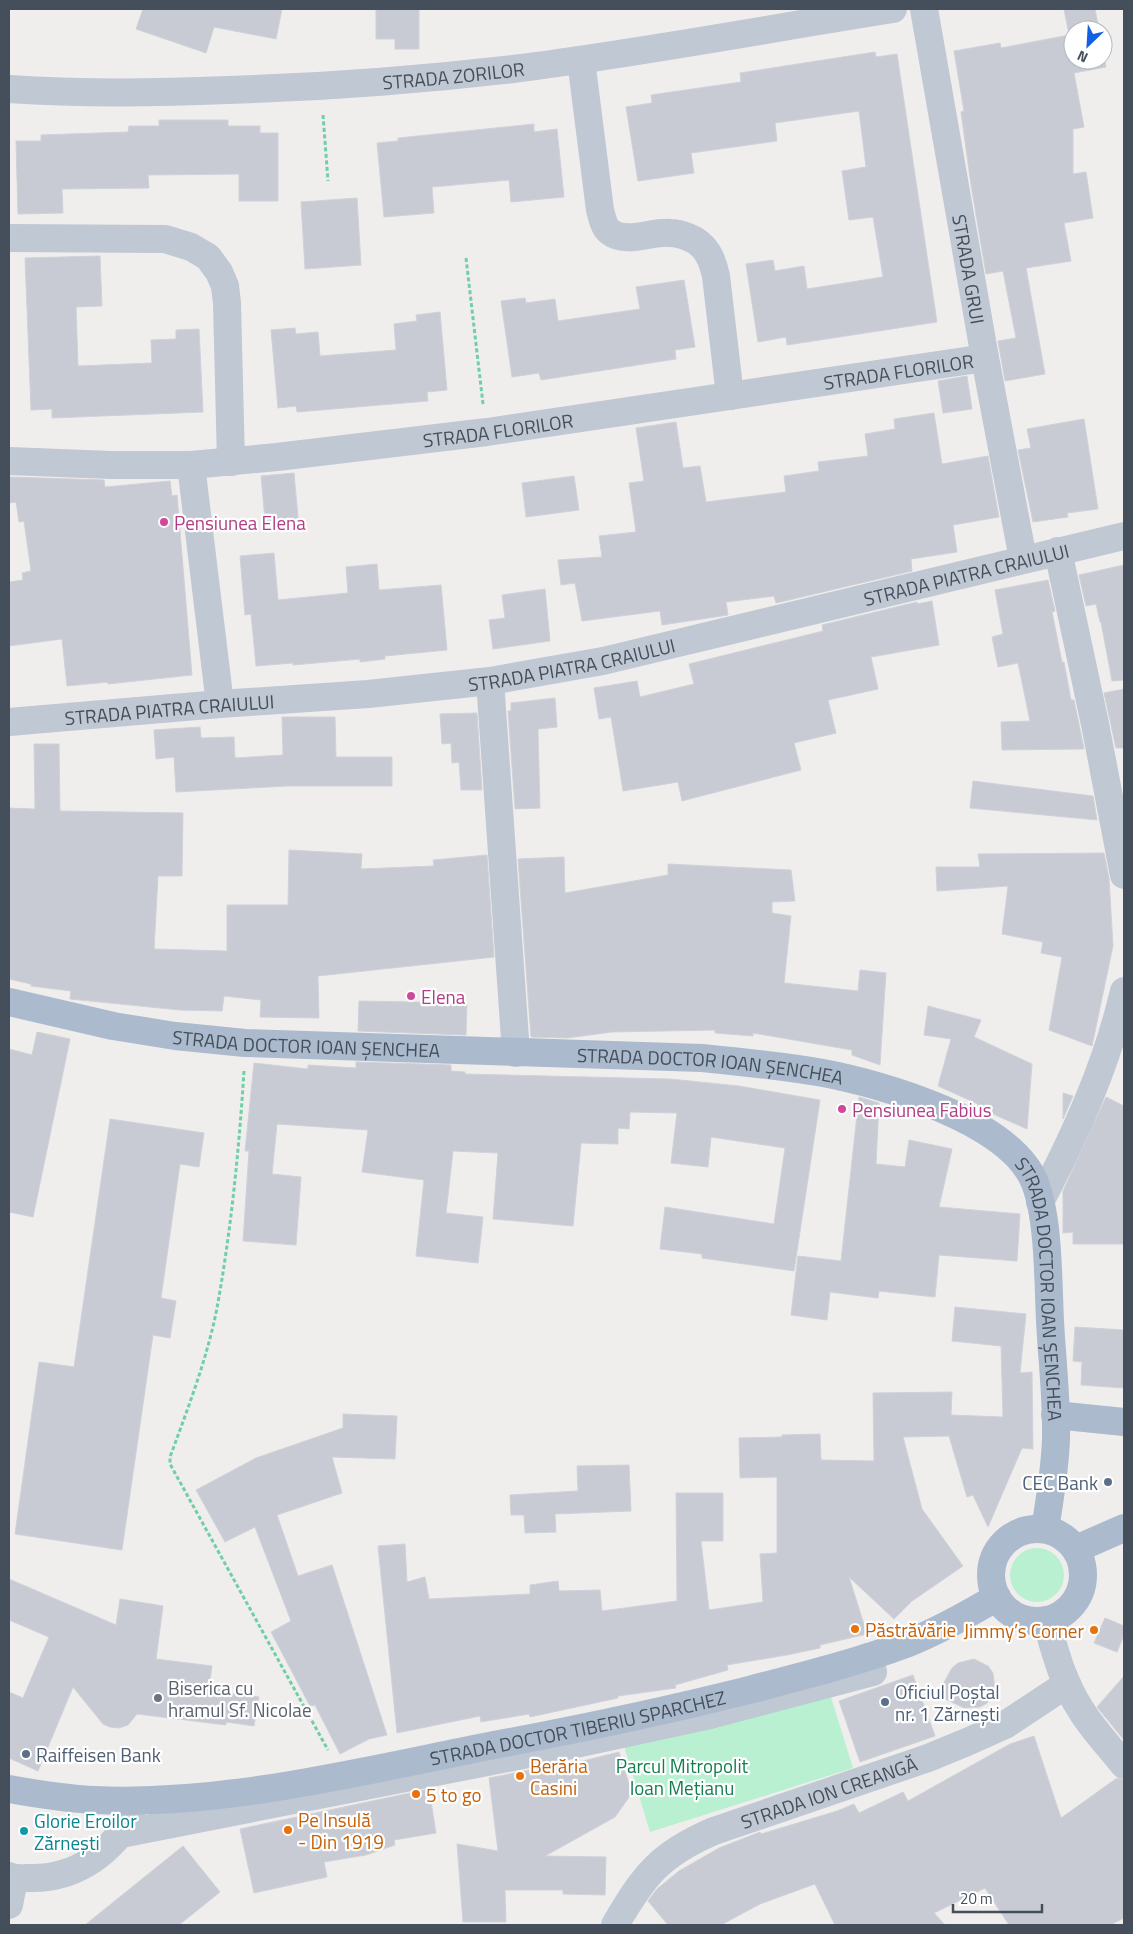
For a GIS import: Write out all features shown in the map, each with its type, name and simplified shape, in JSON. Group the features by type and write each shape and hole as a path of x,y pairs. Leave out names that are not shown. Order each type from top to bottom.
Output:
{"main road":[{"name":"STRADA DOCTOR IOAN ȘENCHEA","path":"9,1002 113,1026 175,1036 245,1043 702,1058 740,1062 824,1073 889,1090 950,1112 1005,1144 1023,1163 1034,1181 1040,1202 1048,1271 1055,1415 1054,1463 1045,1529"},
{"path":"1055,1415 1124,1422"},
{"path":"1076,1549 1124,1528"},
{"path":"1030,1529 1045,1529 1060,1535 1076,1549 1084,1574 1081,1588 1074,1603 1062,1614 1046,1620 1032,1621 1018,1617 1006,1608 997,1597 992,1580 993,1563 1000,1547 1013,1535 1030,1529"},
{"name":"STRADA DOCTOR TIBERIU SPARCHEZ","path":"9,1789 57,1797 96,1800 144,1800 186,1809 284,1785 560,1733 708,1700 868,1657 906,1644 950,1624 997,1597"}],"street":[{"name":"STRADA ZORILOR","path":"9,89 101,92 321,87 436,77 581,60 893,9"},
{"name":"STRADA GRUI","path":"924,9 985,358 1023,559"},
{"path":"581,60 600,210 604,222 609,231 619,236 630,237 668,232 697,240 706,250 713,262 716,276 730,396"},
{"path":"9,238 165,239 191,247 208,257 219,272 225,286 227,303 231,462"},
{"name":"STRADA FLORILOR","path":"9,461 110,465 192,465 231,462 486,432 985,358"},
{"path":"192,465 220,704"},
{"name":"STRADA PIATRA CRAIULUI","path":"9,722 220,704 368,694 490,681 603,661 1124,536"},
{"path":"1058,551 1095,724 1124,875"},
{"path":"490,681 516,1053"},
{"path":"1040,1202 1088,1102 1124,991"},
{"path":"1046,1620 1067,1684 1082,1711 1124,1765"},
{"path":"121,1834 186,1809 548,1750 710,1715 873,1672 868,1657"},
{"name":"STRADA ION CREANGĂ","path":"615,1925 645,1877 664,1859 688,1842 714,1831 928,1758 967,1742 1005,1725 1067,1684"},
{"path":"9,1905 11,1877 44,1878 72,1872 100,1856 121,1834 144,1800"},
{"path":"9,1911 21,1925"}],"path":[{"path":"321,87 328,182"},
{"path":"466,258 486,432"},
{"path":"245,1043 230,1225 216,1309 199,1376 170,1457 170,1464 342,1775"}],"green space":[{"path":"1032,1548 1042,1548 1052,1552 1060,1560 1064,1575 1060,1590 1052,1598 1042,1602 1032,1602 1022,1598 1014,1590 1010,1580 1010,1570 1014,1560 1022,1552"},
{"name":"Parcul Mitropolit Ioan Mețianu","path":"830,1694 853,1768 650,1832 624,1746"}],"building":[{"path":"143,9 282,9 276,39 214,27 206,53 136,29"},
{"path":"376,9 419,9 419,49 395,49 395,39 376,39"},
{"path":"1064,9 1095,9 1097,20 1066,20"},
{"path":"1063,36 1063,70 1090,70 1074,73 1084,127 1073,129 1073,174 1086,172 1093,218 1064,223 1071,261 1026,268 1045,374 1005,381 998,341 1016,338 1003,271 986,274 971,185 961,112 964,111 954,51 1000,43 1001,48"},
{"path":"875,52 876,57 897,54 937,322 787,345 786,337 758,342 746,264 773,260 775,271 804,266 807,289 883,277 873,217 849,220 842,171 866,167 859,111 775,123 777,141 691,153 694,173 638,181 626,107 652,103 651,95 741,82 740,73"},
{"path":"159,120 228,120 228,126 260,126 260,133 278,133 278,201 239,201 239,174 148,175 149,188 62,189 63,213 18,214 16,141 41,141 41,135 128,132 129,126 159,126"},
{"path":"534,124 534,132 557,129 564,197 511,202 509,180 432,187 434,213 384,217 377,143 398,141 398,138"},
{"path":"357,198 361,265 305,269 301,202"},
{"path":"100,256 102,306 76,307 78,366 152,363 151,340 176,339 176,330 199,329 203,412 52,418 52,409 31,410 25,258"},
{"path":"684,280 695,347 675,350 676,359 541,380 539,373 512,377 501,301 525,298 526,303 555,299 558,321 640,309 636,287"},
{"path":"440,312 447,390 427,392 428,401 297,412 296,406 278,408 271,330 295,328 296,334 318,332 320,356 396,350 394,324 417,321 416,315"},
{"path":"967,376 972,409 943,413 938,381"},
{"path":"934,413 942,464 988,456 999,517 953,525 957,552 911,559 912,571 776,603 774,596 726,602 728,615 662,625 660,611 582,621 575,583 561,585 558,560 602,557 599,536 636,532 629,483 644,481 636,428 676,422 683,468 700,466 706,502 786,492 784,476 819,471 818,462 868,456 865,434 895,429 894,419"},
{"path":"1084,419 1098,509 1067,513 1068,517 1033,522 1018,450 1031,448 1027,429"},
{"path":"294,473 299,528 266,531 261,476"},
{"path":"574,476 579,510 526,517 522,483"},
{"path":"9,477 104,480 105,487 170,481 172,496 177,495 192,675 108,684 108,682 67,686 62,639 9,646 9,582 23,580 22,573 31,571 24,521 19,522 16,502 9,503"},
{"path":"274,553 278,600 348,593 346,567 377,564 379,590 441,585 447,650 385,656 385,659 360,662 360,659 256,666 251,614 245,615 240,556"},
{"path":"1124,565 1124,680 1112,681 1096,604 1086,606 1079,575"},
{"path":"1048,580 1055,611 1052,612 1062,662 1064,662 1071,700 1074,700 1084,749 1002,750 1001,722 1030,721 1018,663 998,667 992,637 1003,634 995,590"},
{"path":"545,589 550,641 493,649 489,620 505,618 502,595"},
{"path":"932,601 939,645 871,657 878,689 828,700 836,733 794,743 801,770 682,801 678,782 623,791 611,717 599,719 594,688 637,681 640,697 694,684 689,664 823,631 822,625 917,602 917,604"},
{"path":"1124,689 1124,748 1116,748 1104,693"},
{"path":"555,698 557,727 538,729 540,808 515,809 508,711 511,711 511,703"},
{"path":"477,713 482,790 461,790 459,762 452,763 451,743 442,744 440,714"},
{"path":"282,717 335,717 336,757 392,757 392,786 288,786 176,792 174,757 156,759 154,730 200,727 201,738 234,737 235,758 283,755"},
{"path":"34,744 59,744 60,811 183,813 182,876 158,876 154,949 227,951 227,905 288,905 289,850 362,854 361,869 434,866 433,860 487,855 494,957 318,976 319,1018 260,1017 261,1000 224,996 222,1011 180,1010 70,999 71,991 31,986 31,984 9,979 9,808 35,809"},
{"path":"973,781 1093,796 1097,820 970,808"},
{"path":"1104,853 1109,878 1113,946 1092,1046 1049,1030 1062,957 1041,953 1043,942 1002,934 1008,886 937,891 936,867 980,867 978,854"},
{"path":"564,857 565,893 668,875 668,864 791,870 795,901 772,902 772,913 791,916 784,983 858,991 860,970 886,973 880,1065 852,1055 852,1050 753,1033 753,1036 715,1033 715,1030 612,1032 567,1038 531,1037 518,859"},
{"path":"359,1001 467,1003 466,1035 358,1031"},
{"path":"928,1006 981,1020 974,1037 1032,1064 1027,1129 977,1107 978,1104 938,1086 951,1039 924,1035"},
{"path":"37,1032 70,1039 33,1217 9,1212 9,1049 32,1055"},
{"path":"356,1062 451,1065 451,1071 465,1072 465,1074 670,1079 739,1086 820,1100 794,1271 702,1258 702,1254 660,1249 665,1207 774,1224 785,1148 711,1137 708,1167 671,1163 677,1113 630,1112 629,1129 618,1128 618,1144 581,1143 573,1226 493,1219 498,1153 453,1151 446,1213 483,1217 478,1263 416,1256 424,1180 362,1172 368,1130 277,1124 272,1174 301,1177 296,1245 243,1241 249,1151 245,1151 254,1063 308,1069 308,1065 356,1068"},
{"path":"1063,1093 1073,1096 1063,1119"},
{"path":"859,1097 879,1103 876,1164 905,1167 909,1140 952,1149 939,1207 1020,1214 1017,1261 939,1255 935,1297 879,1291 878,1298 830,1292 827,1320 791,1315 798,1256 841,1261"},
{"path":"1106,1097 1124,1106 1124,1244 1073,1244 1073,1232 1063,1233 1063,1191"},
{"path":"110,1119 204,1133 199,1167 180,1164 161,1298 176,1301 170,1338 153,1335 122,1550 15,1534 39,1362 74,1367"},
{"path":"955,1307 1026,1314 1020,1373 1032,1372 1033,1449 1022,1448 988,1527 973,1495 967,1497 949,1436 903,1437 922,1509 963,1566 912,1601 894,1619 849,1577 867,1634 820,1645 820,1648 727,1665 728,1670 675,1685 676,1688 618,1696 618,1698 530,1717 529,1714 481,1722 480,1716 397,1733 378,1546 405,1544 407,1582 425,1577 429,1599 530,1594 530,1585 558,1581 559,1591 600,1590 602,1611 677,1601 676,1493 723,1493 723,1541 701,1541 709,1610 763,1602 760,1554 777,1553 777,1477 740,1478 739,1438 820,1434 821,1460 874,1461 873,1393 952,1392 951,1415 1003,1417 1001,1346 952,1341"},
{"path":"1075,1327 1124,1330 1124,1388 1081,1385 1082,1362 1073,1361"},
{"path":"343,1414 397,1416 395,1459 332,1457 342,1493 277,1515 298,1576 332,1565 387,1735 369,1739 340,1754 315,1705 310,1706 271,1632 291,1621 255,1527 225,1542 196,1490 256,1458 343,1428"},
{"path":"629,1465 631,1511 555,1514 556,1532 525,1533 524,1515 511,1515 510,1495 578,1491 577,1466"},
{"path":"9,1579 116,1625 120,1599 163,1606 156,1659 212,1666 209,1687 229,1689 229,1693 259,1697 254,1726 226,1722 226,1725 137,1714 128,1725 119,1728 110,1727 103,1724 73,1687 38,1771 9,1758 9,1692 23,1698 49,1637 9,1620"},
{"path":"1105,1618 1124,1626 1124,1635 1117,1652 1094,1643"},
{"path":"974,1659 988,1666 993,1673 995,1689 987,1703 980,1707 964,1708 937,1695 952,1668 958,1663"},
{"path":"913,1675 935,1736 860,1762 839,1701"},
{"path":"1124,1676 1124,1740 1097,1707"},
{"path":"1034,1736 1061,1818 1117,1778 1124,1780 1124,1918 1110,1925 1009,1925 985,1888 934,1913 945,1925 835,1925 815,1884 760,1904 721,1925 668,1925 648,1901 657,1889 679,1871 719,1848 760,1832 761,1834 854,1804 859,1813 903,1792 908,1801 1010,1744"},
{"path":"619,1752 632,1793 615,1817 545,1856 606,1857 605,1895 563,1894 563,1890 505,1890 506,1922 463,1922 457,1844 498,1851 489,1778 545,1767 546,1770"},
{"path":"429,1789 436,1833 394,1840 395,1845 366,1855 324,1862 327,1877 254,1893 240,1829"},
{"path":"183,1846 220,1892 179,1925 85,1925"}],"place":[{"name":"Pensiunea Elena","path":"164,522"},
{"name":"Elena","path":"411,996"},
{"name":"Pensiunea Fabius","path":"842,1109"},
{"name":"CEC Bank","path":"1108,1482"},
{"name":"Păstrăvărie","path":"855,1629"},
{"name":"Jimmy’s Corner","path":"1094,1630"},
{"name":"Biserica cu hramul Sf. Nicolae","path":"158,1698"},
{"name":"Oficiul Poștal nr. 1 Zărnești","path":"885,1702"},
{"name":"Raiffeisen Bank","path":"26,1754"},
{"name":"Berăria Casini","path":"520,1776"},
{"name":"5 to go","path":"416,1794"},
{"name":"Pe Insulă - Din 1919","path":"288,1830"},
{"name":"Glorie Eroilor Zărnești","path":"24,1831"}]}
